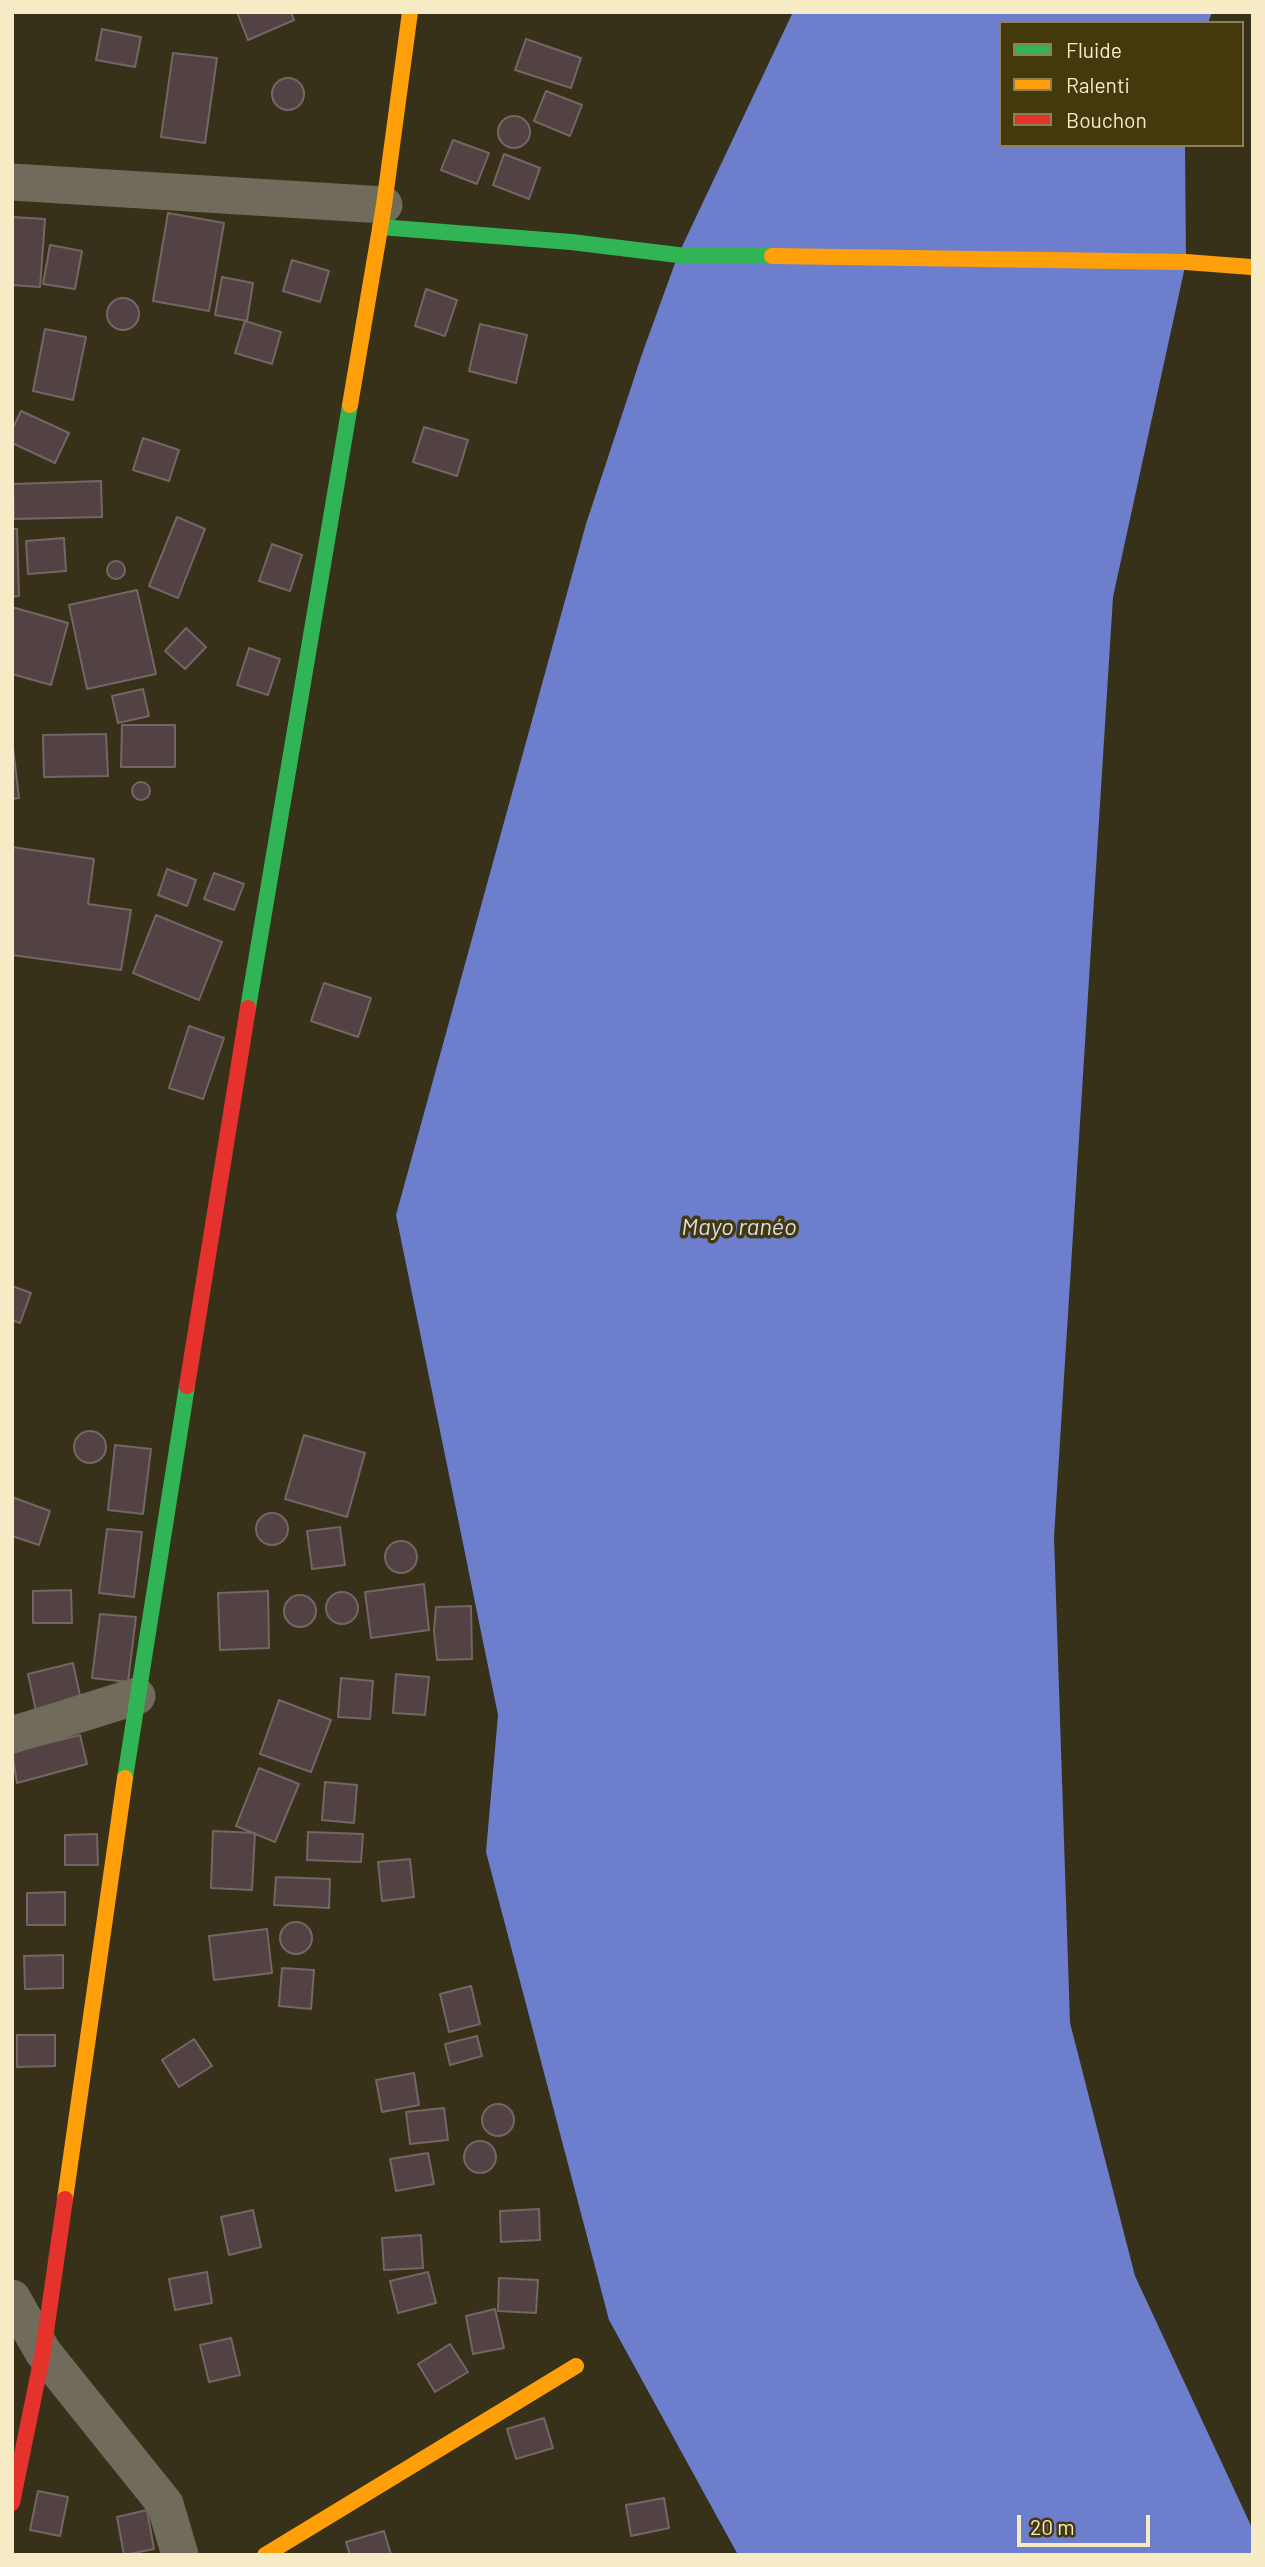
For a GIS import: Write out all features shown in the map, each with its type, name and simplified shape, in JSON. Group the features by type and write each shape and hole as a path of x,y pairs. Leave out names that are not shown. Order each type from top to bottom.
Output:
{"street":[{"path":"12,2503 43,2352 137,1696 287,768 382,216 410,12"},
{"path":"12,182 382,216 678,255 1186,262 1251,267"},
{"path":"12,1735 137,1696"},
{"path":"12,2298 43,2352 165,2504 180,2555"},
{"path":"265,2555 576,2366"}],"water":[{"name":"Mayo ranéo","path":"793,12 1212,12 1209,21 999,21 999,147 1185,147 1186,262 1113,597 1054,1537 1070,2023 1135,2276 1253,2530 1253,2555 738,2555 609,2320 486,1852 498,1715 396,1215 586,524 678,255"}],"building":[{"path":"237,12 291,12 294,20 248,40"},
{"path":"102,29 141,37 135,67 96,60"},
{"path":"526,39 581,58 571,88 515,70"},
{"path":"173,53 217,58 205,143 161,137"},
{"path":"288,78 299,83 304,94 299,105 288,110 277,105 272,94 277,83"},
{"path":"546,91 582,105 570,136 534,121"},
{"path":"514,116 525,121 530,132 525,143 514,148 503,143 498,132 503,121"},
{"path":"453,140 489,153 477,184 441,170"},
{"path":"504,154 540,168 529,199 493,185"},
{"path":"168,213 224,223 209,311 153,301"},
{"path":"12,217 45,219 40,287 12,285"},
{"path":"50,245 82,251 75,289 43,284"},
{"path":"292,260 329,271 320,302 283,291"},
{"path":"222,277 253,283 247,321 215,315"},
{"path":"426,289 457,300 445,336 415,326"},
{"path":"123,298 134,303 139,314 134,325 123,330 112,325 107,314 112,303"},
{"path":"245,321 281,332 272,364 235,353"},
{"path":"480,324 527,335 516,383 469,371"},
{"path":"45,329 86,337 73,400 33,391"},
{"path":"21,411 69,433 55,463 12,443 12,430"},
{"path":"424,427 468,440 457,476 413,462"},
{"path":"143,438 179,450 169,481 133,470"},
{"path":"101,481 102,517 14,519 13,484"},
{"path":"177,517 205,529 178,598 149,586"},
{"path":"12,529 17,529 19,596 12,597"},
{"path":"64,538 66,571 28,574 26,541"},
{"path":"272,544 302,555 290,591 259,581"},
{"path":"112,561 120,561 125,570 123,577 112,579 107,574 107,566"},
{"path":"137,590 156,674 87,689 69,605"},
{"path":"12,607 68,623 51,685 12,674"},
{"path":"186,628 206,647 185,669 165,651"},
{"path":"249,648 280,659 268,695 237,685"},
{"path":"143,689 149,716 118,723 112,696"},
{"path":"122,725 175,725 175,767 121,767"},
{"path":"106,734 108,776 44,777 43,735"},
{"path":"12,739 19,798 12,799"},
{"path":"137,782 145,782 150,791 148,798 137,800 132,795 132,787"},
{"path":"12,847 94,859 88,904 131,910 121,970 12,955"},
{"path":"167,869 196,880 187,906 158,895"},
{"path":"214,873 244,884 234,910 204,899"},
{"path":"156,915 222,942 199,1000 133,973"},
{"path":"324,983 371,998 358,1037 311,1021"},
{"path":"189,1026 224,1038 203,1099 169,1088"},
{"path":"12,1286 31,1293 20,1323 12,1320"},
{"path":"90,1431 101,1436 106,1447 101,1458 90,1463 79,1458 74,1447 79,1436"},
{"path":"304,1435 365,1453 347,1517 285,1499"},
{"path":"115,1445 151,1449 143,1514 108,1510"},
{"path":"12,1497 50,1511 39,1545 12,1536"},
{"path":"272,1513 283,1518 288,1529 283,1540 272,1545 261,1540 256,1529 261,1518"},
{"path":"340,1527 345,1565 312,1569 307,1531"},
{"path":"107,1529 142,1532 134,1597 99,1593"},
{"path":"401,1541 412,1546 417,1557 412,1568 401,1573 390,1568 385,1557 390,1546"},
{"path":"424,1584 429,1630 371,1638 365,1592"},
{"path":"71,1590 72,1623 33,1623 33,1591"},
{"path":"268,1591 269,1648 220,1650 218,1593"},
{"path":"342,1592 353,1597 358,1608 353,1619 342,1624 331,1619 326,1608 331,1597"},
{"path":"300,1595 311,1600 316,1611 311,1622 300,1627 289,1622 284,1611 289,1600"},
{"path":"471,1606 472,1659 437,1660 434,1631 436,1607"},
{"path":"100,1614 136,1617 128,1682 92,1678"},
{"path":"73,1663 81,1700 36,1711 28,1674"},
{"path":"396,1674 429,1677 425,1715 393,1713"},
{"path":"341,1678 373,1681 370,1719 338,1717"},
{"path":"279,1700 331,1720 311,1772 260,1754"},
{"path":"80,1735 87,1764 17,1783 12,1752"},
{"path":"259,1768 299,1784 275,1842 236,1826"},
{"path":"325,1782 357,1785 354,1823 322,1820"},
{"path":"213,1831 255,1833 252,1890 211,1888"},
{"path":"308,1832 363,1834 361,1862 307,1860"},
{"path":"97,1834 98,1865 65,1865 65,1835"},
{"path":"410,1859 414,1897 382,1901 378,1862"},
{"path":"276,1877 330,1879 329,1908 274,1905"},
{"path":"65,1892 65,1925 27,1925 27,1893"},
{"path":"296,1922 307,1927 312,1938 307,1949 296,1954 285,1949 280,1938 285,1927"},
{"path":"267,1929 272,1973 214,1980 209,1936"},
{"path":"63,1955 63,1988 25,1989 24,1956"},
{"path":"282,1968 314,1970 311,2009 279,2006"},
{"path":"471,1986 480,2024 449,2032 440,1994"},
{"path":"17,2035 55,2035 55,2066 17,2067"},
{"path":"477,2036 482,2056 450,2065 445,2044"},
{"path":"194,2039 212,2066 179,2087 162,2060"},
{"path":"414,2073 419,2105 382,2112 376,2080"},
{"path":"498,2104 509,2109 514,2120 509,2131 498,2136 487,2131 482,2120 487,2109"},
{"path":"444,2108 448,2140 410,2144 406,2112"},
{"path":"480,2141 491,2146 496,2157 491,2168 480,2173 469,2168 464,2157 469,2146"},
{"path":"428,2153 434,2184 396,2191 390,2159"},
{"path":"539,2209 540,2240 501,2242 500,2211"},
{"path":"253,2210 261,2247 229,2255 221,2217"},
{"path":"421,2235 423,2268 384,2270 382,2238"},
{"path":"207,2272 212,2303 175,2310 169,2279"},
{"path":"428,2272 436,2303 398,2313 390,2281"},
{"path":"499,2278 538,2280 536,2313 498,2311"},
{"path":"495,2309 504,2348 473,2354 466,2316"},
{"path":"231,2338 240,2375 209,2382 200,2345"},
{"path":"450,2344 468,2372 435,2392 418,2364"},
{"path":"544,2418 553,2448 516,2459 507,2429"},
{"path":"38,2491 68,2497 60,2536 30,2530"},
{"path":"664,2498 669,2528 631,2536 626,2505"},
{"path":"147,2510 154,2549 124,2555 117,2517"},
{"path":"384,2531 391,2555 350,2555 346,2542"}],"traffic: fast":[{"path":"380,227 571,242 678,255 772,256"},
{"path":"248,1008 350,405"},
{"path":"125,1778 187,1386"}],"traffic: slow":[{"path":"350,405 384,205 410,12"},
{"path":"772,256 1186,262 1251,267"},
{"path":"65,2199 125,1778"},
{"path":"265,2555 576,2366"}],"traffic: jam":[{"path":"187,1386 248,1008"},
{"path":"12,2503 43,2352 65,2199"}]}
